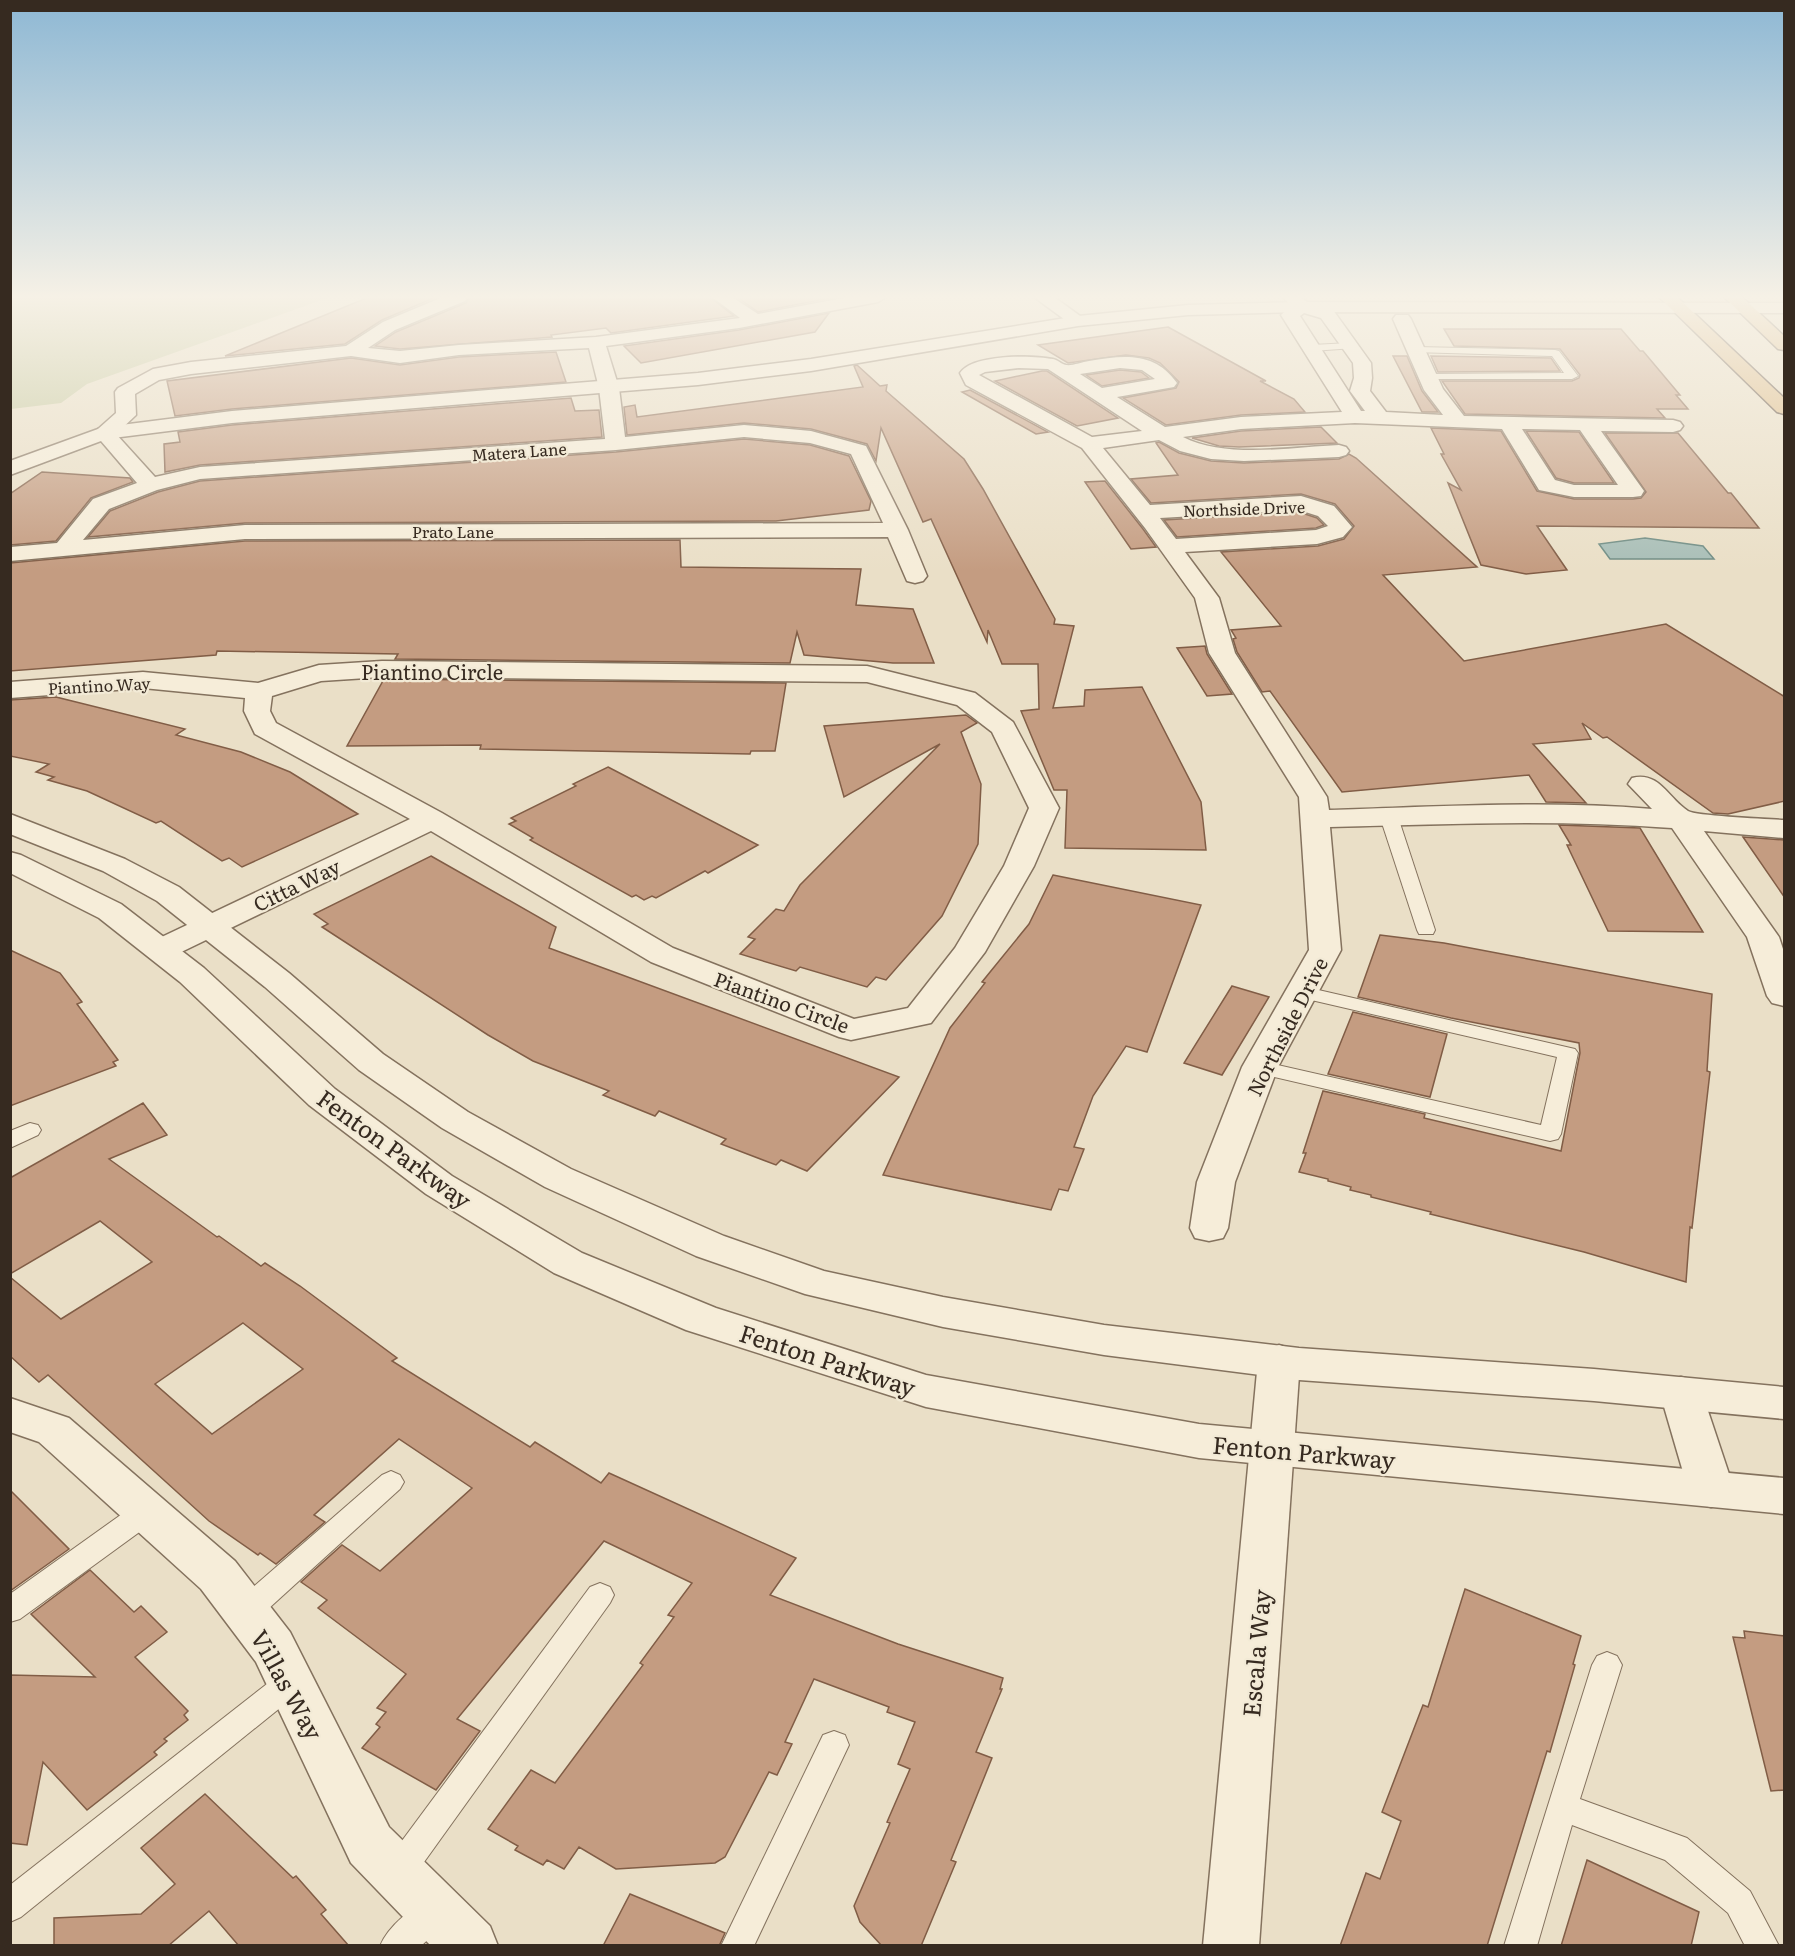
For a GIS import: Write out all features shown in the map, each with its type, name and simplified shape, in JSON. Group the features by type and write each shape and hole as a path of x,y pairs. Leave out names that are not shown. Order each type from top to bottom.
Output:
{"highway":[{"path":"1764,388 1785,408"}],"street":[{"path":"105,433 126,415 125,392 131,388"},
{"path":"10,469 36,457 105,433 243,416 540,388"},
{"path":"608,388 616,444"},
{"name":"Northside Drive","path":"986,388 1089,444 1144,512 1206,598 1222,653 1314,797 1324,950 1260,1067 1216,1182 1209,1228"},
{"name":"Northside Drive","path":"1089,388 1186,447 1211,453 1245,455 1339,451"},
{"name":"Northside Drive","path":"1098,394 1134,388"},
{"path":"1337,388 1355,417"},
{"path":"1360,388 1360,391 1379,417"},
{"path":"1433,388 1458,421"},
{"path":"1089,444 1241,423 1355,417 1673,426"},
{"path":"1508,423 1547,485 1574,491 1633,491 1586,424"},
{"name":"Matera Lane","path":"65,548 101,504 150,485 200,473 616,444 744,431 811,436 859,450 897,530 915,576"},
{"path":"105,433 150,485"},
{"name":"Northside Drive","path":"1144,512 1301,503 1326,511 1341,527 1335,532 1317,537 1169,546"},
{"name":"Prato Lane","path":"10,554 245,532 897,530"},
{"name":"Piantino Circle","path":"382,669 867,674 966,699 1003,728 1044,808 1018,866 969,952 919,1016 851,1030 662,955 432,819 265,728 256,711 259,691 319,673 382,669"},
{"name":"Piantino Way","path":"10,690 143,680 259,691"},
{"path":"1642,784 1682,820 1778,958 1785,996"},
{"path":"1315,819 1596,814 1785,829"},
{"name":"Citta Way","path":"160,950 432,819"},
{"name":"Fenton Parkway","path":"14,836 123,870 168,894 277,980 371,1062 455,1120 558,1178 710,1246 819,1284 943,1312 1104,1341 1279,1361 1785,1403"},
{"name":"Fenton Parkway","path":"14,836 192,975 322,1097 439,1185 568,1263 701,1318 926,1391 1199,1441 1785,1496"},
{"name":"Escala Way","path":"1231,1946 1279,1361"},
{"path":"1681,1393 1711,1489"},
{"name":"Villas Way","path":"10,1414 54,1430 218,1575 273,1647 370,1845 470,1946"}],"lane":[{"path":"1389,817 1426,930"},
{"path":"1260,1067 1550,1134 1568,1053 1301,992"},
{"path":"10,1141 30,1130"},
{"path":"246,1611 391,1482"},
{"path":"10,1610 146,1512"},
{"path":"398,1872 600,1595"},
{"path":"1520,1946 1607,1665"},
{"path":"10,1906 291,1682"},
{"path":"737,1946 834,1745"},
{"path":"1562,1808 1676,1849 1739,1902 1763,1946"},
{"path":"396,1946 436,1911"}],"green space":[{"path":"11,388 81,388 61,403 11,409"}],"water":[{"path":"1645,538 1703,546 1714,559 1610,559 1599,544"}],"building":[{"path":"169,388 488,388 232,409 175,416"},
{"path":"853,388 886,388 886,391 964,459 1055,619 1054,624 1074,626 1053,708 1084,706 1085,690 1142,687 1201,802 1206,850 1065,848 1067,790 1054,790 1021,711 1039,709 1038,664 1002,664 988,630 987,642 931,519 923,522 881,428 876,461 867,444 811,429 744,423 627,435 624,407 635,405 637,417"},
{"path":"1008,388 1073,388 1118,418 1077,426"},
{"path":"1175,388 1274,388 1294,399 1305,412 1241,415 1166,425 1123,398"},
{"path":"1410,388 1421,388 1438,412 1422,412"},
{"path":"1447,388 1674,388 1680,395 1676,395 1688,409 1657,409 1665,418 1465,414"},
{"path":"970,390 1048,432 1036,434 962,392"},
{"path":"571,398 575,411 599,410 602,437 200,465 165,472 164,444 180,442 178,432 232,425"},
{"path":"1321,427 1337,443 1239,447 1219,446 1192,438 1241,431"},
{"path":"1431,428 1501,431 1537,491 1574,499 1633,499 1641,498 1646,492 1605,433 1678,433 1759,528 1537,526 1567,570 1526,574 1481,565 1448,483 1461,490 1441,454 1444,454"},
{"path":"1526,431 1579,432 1614,483 1574,483 1556,478"},
{"path":"744,439 810,445 849,456 871,501 869,510 776,521 245,523 88,537 110,511 158,492 200,481 616,452"},
{"path":"1159,442 1179,453 1211,461 1244,463 1339,459 1349,454 1356,458 1477,567 1383,575 1464,661 1666,624 1785,697 1785,801 1728,814 1713,813 1607,737 1603,738 1582,723 1591,739 1533,744 1586,803 1546,802 1529,775 1342,792 1270,691 1262,692 1237,652 1233,639 1236,638 1231,630 1281,626 1221,552 1318,546 1344,539 1354,526 1335,504 1301,494 1151,503 1131,479 1178,475 1156,443"},
{"path":"42,472 130,478 133,482 91,498 56,541 10,545 10,494"},
{"path":"1105,481 1156,547 1131,549 1085,482"},
{"path":"1299,512 1317,518 1324,525 1316,528 1177,537 1164,520"},
{"path":"680,540 681,567 861,569 856,605 913,609 934,663 893,663 804,655 797,632 790,663 395,659 398,654 217,651 216,655 10,671 10,563 245,541"},
{"path":"1205,646 1207,654 1232,694 1207,696 1177,648"},
{"path":"384,679 786,683 775,751 751,751 750,754 480,749 481,745 347,746"},
{"path":"56,697 185,729 176,735 241,752 290,772 358,814 242,867 229,858 222,861 161,821 156,823 87,791 48,780 54,777 36,772 49,764 10,756 10,700"},
{"path":"966,715 977,723 961,732 981,784 978,844 942,916 886,980 876,977 867,987 800,967 796,971 740,954 755,939 748,937 776,909 784,911 800,885 940,744 844,797 824,726"},
{"path":"608,767 758,845 708,873 705,871 656,898 652,896 644,900 636,895 632,897 530,840 533,838 509,824 516,821 511,818 576,786 573,784"},
{"path":"1559,825 1640,828 1703,932 1608,931 1567,845 1571,845"},
{"path":"1743,837 1785,840 1785,898"},
{"path":"431,856 556,927 549,948 899,1077 807,1171 781,1160 776,1165 721,1144 726,1139 659,1111 655,1116 603,1095 609,1091 533,1061 488,1035 322,927 328,924 314,914"},
{"path":"1053,875 1201,905 1147,1052 1126,1046 1093,1096 1074,1147 1084,1149 1068,1191 1059,1189 1051,1210 883,1175 950,1028 985,983 982,982 1029,924"},
{"path":"1380,935 1444,943 1712,994 1707,1071 1710,1072 1692,1228 1690,1227 1686,1282 1584,1252 1430,1214 1431,1212 1371,1197 1371,1195 1350,1190 1351,1187 1328,1181 1328,1179 1299,1172 1323,1091 1425,1114 1424,1118 1561,1151 1580,1053 1579,1043 1358,997"},
{"path":"10,950 60,973 82,1002 77,1004 118,1060 113,1062 116,1066 10,1106"},
{"path":"1232,986 1269,997 1222,1075 1184,1063"},
{"path":"1353,1012 1447,1034 1430,1097 1328,1074"},
{"path":"143,1103 167,1135 109,1159 217,1237 219,1236 261,1266 265,1263 300,1286 397,1358 392,1361 530,1447 535,1442 601,1483 609,1473 796,1558 770,1595 898,1644 1003,1678 1000,1689 1002,1689 976,1752 992,1758 951,1860 956,1862 921,1946 882,1946 860,1922 854,1906 890,1823 887,1822 910,1769 898,1764 915,1722 887,1712 889,1707 814,1679 785,1742 792,1744 777,1775 769,1772 725,1857 715,1863 616,1869 579,1847 564,1869 547,1860 543,1865 515,1850 518,1846 488,1829 531,1770 555,1783 643,1665 640,1663 674,1617 668,1615 692,1583 604,1541 457,1719 480,1731 436,1790 362,1748 380,1727 376,1724 386,1712 377,1708 406,1674 318,1608 327,1600 301,1582 342,1545 380,1571 472,1488 399,1439 314,1515 325,1522 276,1564 260,1553 258,1555 209,1521 48,1375 39,1382 10,1356 10,1277 61,1319 152,1262 100,1221 10,1274 10,1178","holes":["243,1323 303,1369 212,1434 155,1384"]},
{"path":"10,1490 69,1549 10,1591"},
{"path":"90,1570 134,1612 141,1606 167,1632 135,1657 188,1711 184,1715 188,1720 164,1739 167,1741 154,1752 157,1755 87,1810 43,1762 27,1845 10,1843 10,1675 95,1677 31,1614"},
{"path":"1465,1589 1581,1636 1550,1752 1547,1751 1487,1946 1340,1946 1366,1873 1380,1879 1401,1821 1382,1812 1423,1705 1428,1707"},
{"path":"1744,1631 1785,1636 1785,1790 1771,1791 1733,1637 1745,1638"},
{"path":"205,1794 293,1878 296,1876 326,1910 321,1914 349,1946 239,1946 209,1911 168,1946 54,1946 54,1918 141,1914 175,1884 141,1848"},
{"path":"1587,1860 1699,1912 1691,1946 1561,1946"},
{"path":"630,1894 725,1933 719,1946 603,1946"}]}
